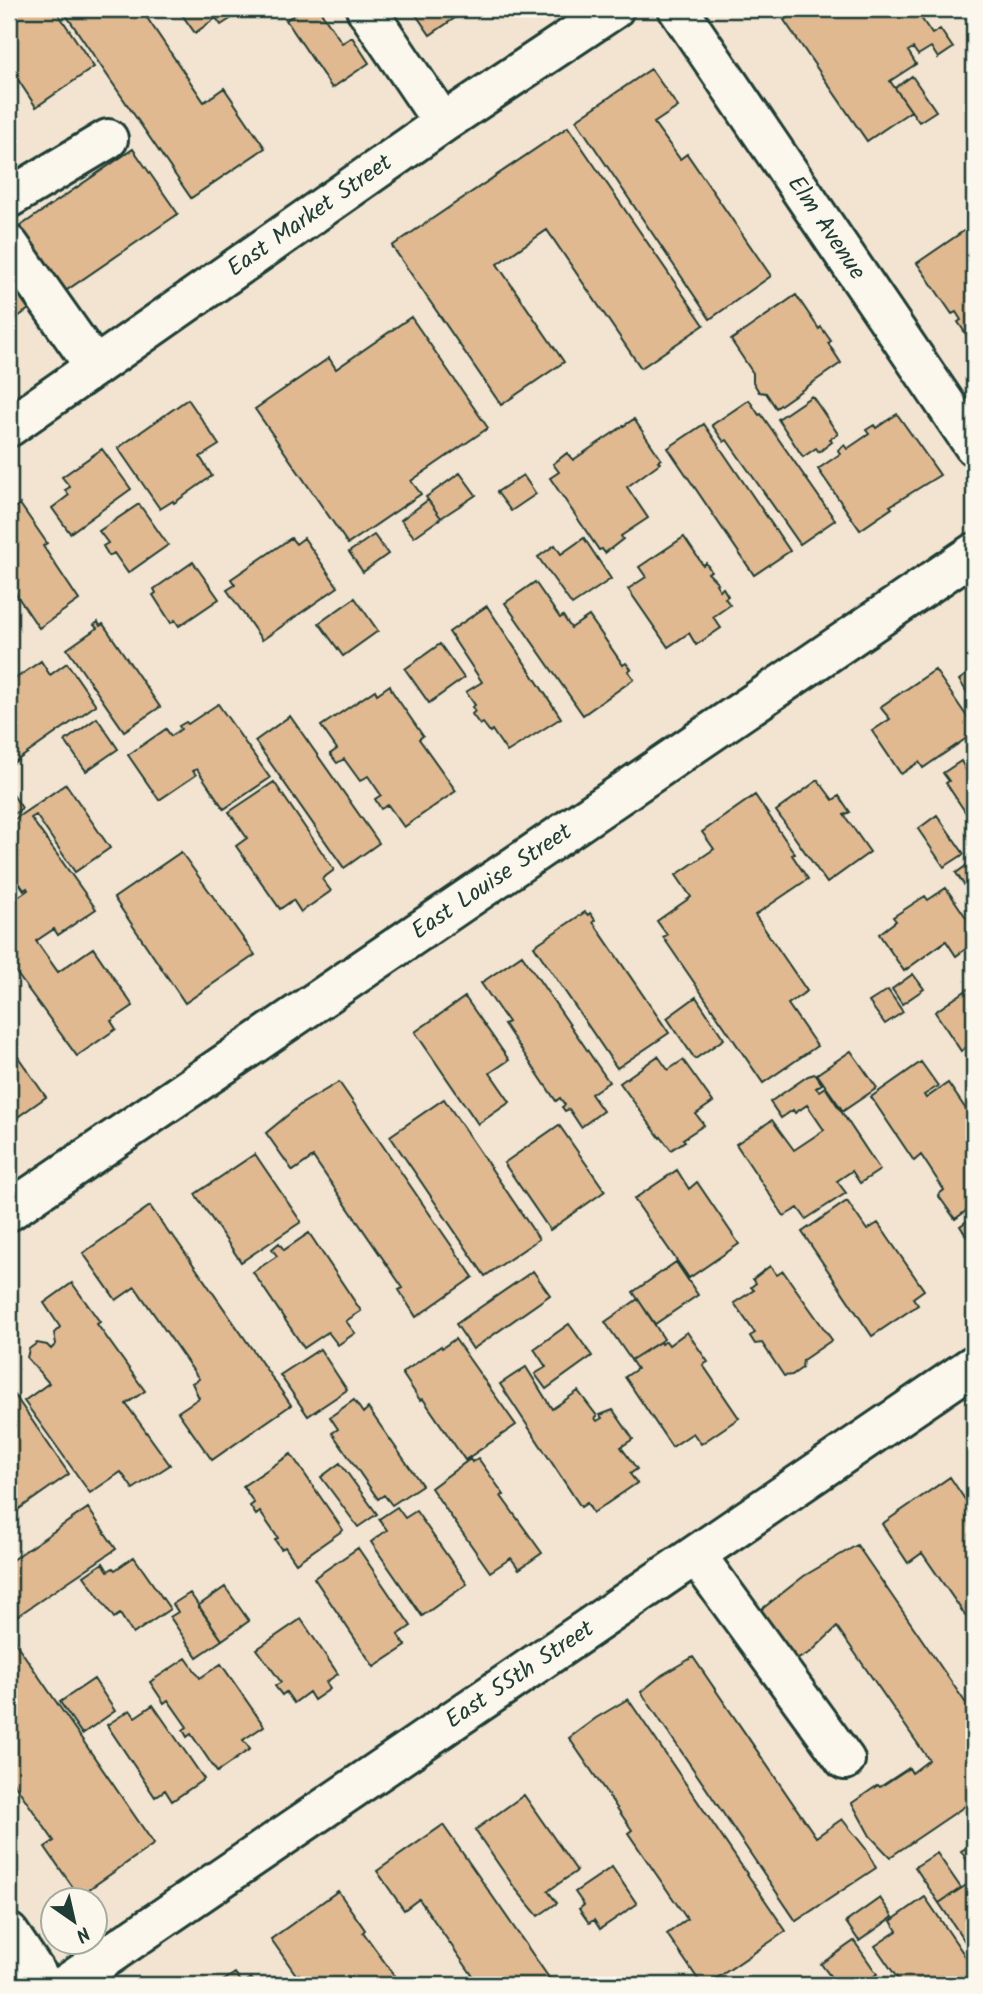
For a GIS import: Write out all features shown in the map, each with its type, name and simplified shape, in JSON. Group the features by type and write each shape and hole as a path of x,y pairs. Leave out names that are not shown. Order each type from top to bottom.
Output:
{"street":[{"path":"366,9 443,123"},
{"name":"East Market Street","path":"9,427 443,123 614,9"},
{"name":"Elm Avenue","path":"678,9 974,446"},
{"path":"9,198 108,139"},
{"path":"9,245 96,367"},
{"name":"East Louise Street","path":"9,1211 974,553"},
{"name":"East 55th Street","path":"65,1985 974,1365"},
{"path":"696,1555 845,1760"},
{"path":"9,1933 44,1985"}],"building":[{"path":"9,9 55,9 94,67 36,107 9,66"},
{"path":"62,9 141,9 204,102 224,88 265,148 191,198"},
{"path":"178,9 246,9 221,25 216,18 195,33"},
{"path":"303,9 319,9 342,43 352,37 369,63 332,88 286,20"},
{"path":"412,9 468,9 430,35"},
{"path":"801,9 915,9 932,34 940,29 953,48 938,58 931,47 918,55 913,48 908,51 916,64 890,81 911,111 867,141 784,20"},
{"path":"651,69 678,107 654,123 680,159 687,154 771,276 710,319 576,120"},
{"path":"912,76 936,111 919,122 895,88"},
{"path":"568,127 704,325 641,368 547,230 497,264 564,362 501,405 392,246"},
{"path":"133,149 178,214 64,292 19,227"},
{"path":"974,224 974,346 958,322 961,320 956,312 952,314 917,263"},
{"path":"9,280 29,309 9,323"},
{"path":"796,295 819,329 821,327 831,341 828,343 841,363 776,408 766,393 759,392 753,382 753,373 731,340"},
{"path":"411,317 488,428 411,481 421,494 348,544 255,409 329,358 336,369"},
{"path":"812,396 838,434 819,452 816,448 803,457 778,419"},
{"path":"188,399 219,445 200,457 212,476 174,503 173,501 160,509 118,448"},
{"path":"749,400 835,520 800,544 727,440 724,442 712,425"},
{"path":"897,414 940,475 890,506 892,508 860,530 818,469 840,454 838,450 844,445 847,449 869,434 866,430 874,425 876,428"},
{"path":"634,419 661,459 658,461 660,463 627,487 648,518 621,536 623,539 605,553 602,549 599,550 550,478 559,472 553,464 567,453 573,460"},
{"path":"704,424 790,551 754,575 668,448"},
{"path":"102,449 131,489 70,533 52,508 69,495 65,490 70,487 62,477"},
{"path":"460,473 476,495 441,518 426,497"},
{"path":"523,475 536,494 511,511 497,492"},
{"path":"428,500 441,518 414,537 401,520"},
{"path":"20,504 47,543 43,546 79,600 39,628 9,584 9,512"},
{"path":"139,504 168,545 128,573 114,553 109,556 103,546 108,543 99,531"},
{"path":"374,535 388,554 363,572 349,552"},
{"path":"684,537 703,565 706,563 711,571 708,573 718,583 716,584 720,590 723,588 730,605 713,617 721,628 696,645 689,633 668,647 628,589 646,577 639,567"},
{"path":"291,538 296,544 304,538 338,587 262,640 227,590 235,585 231,579"},
{"path":"584,538 611,579 572,605 538,557 555,545 561,554"},
{"path":"193,562 219,599 179,626 175,620 171,623 153,595 156,593 154,589"},
{"path":"535,582 560,618 563,616 571,628 589,616 623,665 626,663 631,669 628,671 634,679 583,715 505,603"},
{"path":"355,598 378,631 343,656 319,623"},
{"path":"487,606 561,718 507,752 492,730 490,732 483,723 480,725 472,714 475,711 472,707 475,705 466,692 482,682 449,632"},
{"path":"98,622 100,626 103,624 160,707 124,731 67,649 97,628 94,625"},
{"path":"440,644 464,678 429,703 405,669"},
{"path":"41,661 50,675 67,663 96,705 9,766 9,683"},
{"path":"974,669 974,703 959,680"},
{"path":"935,670 974,727 974,733 923,768 919,762 901,774 872,731 890,719 880,707"},
{"path":"390,685 423,736 419,739 456,791 404,827 388,805 381,809 375,799 381,795 368,776 360,781 344,759 337,763 330,754 337,749 321,726 375,690 377,694"},
{"path":"218,704 270,778 224,809 197,769 193,771 196,775 159,800 128,755 166,729 171,736 181,729 179,726 186,722 188,724"},
{"path":"290,716 379,843 344,868 255,741"},
{"path":"97,718 118,749 86,771 65,741"},
{"path":"961,761 966,770 974,765 974,825 946,783 949,781 943,773"},
{"path":"818,780 833,800 839,796 850,812 844,815 870,852 827,883 776,811"},
{"path":"274,782 334,870 322,879 331,891 301,912 293,900 280,909 236,846 247,838 229,812"},
{"path":"66,784 110,848 75,872 36,815 31,818 96,909 58,935 54,929 36,941 58,972 93,948 133,1006 111,1021 116,1029 77,1056 9,963 9,913 14,910 9,903 28,890 24,890 9,868 9,823"},
{"path":"9,789 22,808 9,818"},
{"path":"755,795 795,854 792,855 808,879 755,915 807,991 788,1004 817,1046 763,1083 663,937 667,935 657,921 691,897 676,875 714,849 702,832"},
{"path":"937,815 964,854 944,867 918,829"},
{"path":"181,852 255,955 185,1003 114,898"},
{"path":"974,860 974,899 956,873"},
{"path":"946,888 974,929 974,943 956,956 946,941 904,971 879,934 896,921 893,917 925,896 928,900"},
{"path":"585,912 588,915 590,913 595,920 593,922 669,1033 617,1068 534,946"},
{"path":"522,955 609,1082 591,1094 603,1111 581,1127 569,1109 565,1111 562,1107 565,1105 560,1098 556,1101 504,1024 508,1022 481,983"},
{"path":"913,974 924,989 902,1004 892,989"},
{"path":"974,985 974,1042 961,1051 935,1012"},
{"path":"888,990 903,1012 885,1024 869,1002"},
{"path":"465,997 509,1060 490,1073 510,1102 478,1124 415,1032"},
{"path":"696,997 724,1039 695,1059 667,1018"},
{"path":"9,1044 46,1097 9,1123"},
{"path":"851,1051 877,1088 843,1111 817,1074"},
{"path":"658,1056 668,1070 683,1060 713,1102 696,1114 704,1125 671,1150 620,1083"},
{"path":"921,1062 938,1086 924,1095 926,1098 948,1083 974,1121 974,1205 955,1219 938,1195 944,1190 921,1155 914,1161 871,1097"},
{"path":"815,1074 822,1084 816,1088 819,1091 825,1087 880,1170 860,1183 852,1171 837,1181 846,1193 806,1219 798,1208 784,1216 736,1144 772,1120 794,1150 824,1130 807,1105 781,1118 770,1102"},
{"path":"339,1082 473,1277 416,1317 399,1290 403,1288 313,1157 293,1171 266,1133 300,1105"},
{"path":"444,1099 539,1239 485,1276 390,1136"},
{"path":"559,1125 605,1191 550,1230 504,1163"},
{"path":"255,1154 301,1222 241,1262 195,1194"},
{"path":"677,1170 689,1189 697,1182 739,1244 689,1278 634,1199"},
{"path":"847,1201 867,1230 878,1223 924,1290 913,1298 918,1305 872,1336 802,1232"},
{"path":"150,1206 291,1405 212,1460 178,1412 199,1398 192,1383 199,1379 135,1287 116,1300 83,1253"},
{"path":"974,1216 974,1248 960,1226"},
{"path":"309,1233 361,1311 346,1321 355,1333 338,1345 328,1332 304,1348 253,1272 277,1256 272,1249 279,1243 284,1250"},
{"path":"676,1262 698,1295 655,1324 633,1292"},
{"path":"770,1266 777,1275 783,1271 832,1340 803,1360 802,1368 792,1375 784,1376 762,1343 755,1344 750,1336 755,1333 734,1303 754,1290 751,1287 756,1283 753,1279"},
{"path":"533,1271 550,1295 473,1349 456,1324"},
{"path":"72,1283 100,1322 97,1324 145,1391 126,1404 170,1465 133,1489 121,1472 90,1493 24,1401 49,1383 27,1358 29,1349 37,1343 47,1345 51,1349 56,1344 54,1333 60,1327 44,1303"},
{"path":"638,1299 664,1339 631,1360 605,1322"},
{"path":"569,1324 592,1356 546,1389 535,1374 546,1367 534,1349"},
{"path":"687,1332 708,1362 703,1365 739,1418 701,1444 693,1433 672,1447 625,1377 637,1369 631,1360 660,1342 661,1344 666,1341 669,1345"},
{"path":"455,1339 516,1425 465,1460 402,1373"},
{"path":"320,1349 347,1390 308,1416 280,1375"},
{"path":"526,1367 552,1409 578,1391 597,1416 597,1421 602,1418 600,1415 613,1410 633,1439 621,1447 637,1469 630,1474 637,1483 593,1513 587,1503 581,1507 500,1384"},
{"path":"9,1387 69,1474 9,1516"},
{"path":"354,1400 363,1413 368,1408 422,1485 392,1505 384,1495 378,1499 332,1433 338,1429 330,1417"},
{"path":"291,1454 343,1530 296,1563 285,1547 281,1549 275,1540 278,1538 260,1512 256,1515 250,1506 254,1503 243,1486"},
{"path":"478,1458 504,1495 501,1496 542,1553 519,1569 511,1558 490,1572 431,1488 470,1459 472,1462"},
{"path":"340,1463 377,1514 358,1527 321,1477"},
{"path":"950,1477 974,1513 974,1628 922,1553 908,1563 882,1524"},
{"path":"397,1507 405,1518 416,1511 467,1584 422,1616 371,1542 387,1530 379,1519"},
{"path":"88,1508 116,1549 10,1621 9,1562"},
{"path":"857,1545 974,1715 974,1800 890,1857 870,1836 852,1803 909,1768 912,1773 929,1760 837,1627 811,1652 787,1665 753,1616 804,1576"},
{"path":"358,1548 411,1626 398,1635 406,1646 374,1667 314,1578"},
{"path":"134,1557 170,1609 133,1634 120,1614 114,1618 84,1576 103,1563 108,1571 113,1568 115,1570"},
{"path":"225,1587 249,1621 222,1640 198,1606"},
{"path":"190,1593 222,1640 197,1657 170,1617 178,1612 173,1604"},
{"path":"301,1619 338,1674 326,1682 330,1689 314,1700 309,1692 294,1703 286,1692 282,1695 275,1686 281,1682 257,1649"},
{"path":"15,1642 154,1844 95,1885 71,1885 45,1847 54,1841 9,1776 9,1646"},
{"path":"693,1657 816,1837 842,1819 866,1849 876,1868 796,1921 641,1692 662,1675"},
{"path":"186,1658 200,1678 221,1664 264,1726 243,1740 250,1749 217,1772 191,1734 187,1737 183,1730 187,1727 168,1700 164,1703 150,1682"},
{"path":"94,1679 115,1711 82,1734 60,1702"},
{"path":"628,1699 786,1931 707,1985 702,1985 667,1934 687,1919 628,1833 632,1830 569,1738"},
{"path":"153,1705 204,1779 172,1801 165,1790 155,1797 107,1725 130,1710 135,1717"},
{"path":"524,1795 577,1871 548,1891 557,1903 538,1916 514,1887 475,1830"},
{"path":"443,1825 554,1985 479,1985 419,1899 404,1910 377,1871"},
{"path":"974,1843 974,1871 961,1851"},
{"path":"937,1853 961,1888 939,1903 915,1867"},
{"path":"612,1867 637,1904 600,1929 594,1920 589,1923 579,1909 584,1905 575,1892"},
{"path":"974,1880 974,1946 970,1949 939,1903"},
{"path":"338,1891 401,1985 307,1985 299,1974 297,1976 271,1939"},
{"path":"925,1897 974,1969 974,1985 924,1985 919,1979 909,1985 902,1985 875,1946 897,1931 891,1921"},
{"path":"880,1898 893,1917 859,1941 846,1922"},
{"path":"854,1941 877,1974 861,1985 837,1985 821,1964"},
{"path":"235,1973 243,1984 251,1978 256,1985 217,1985"}]}
